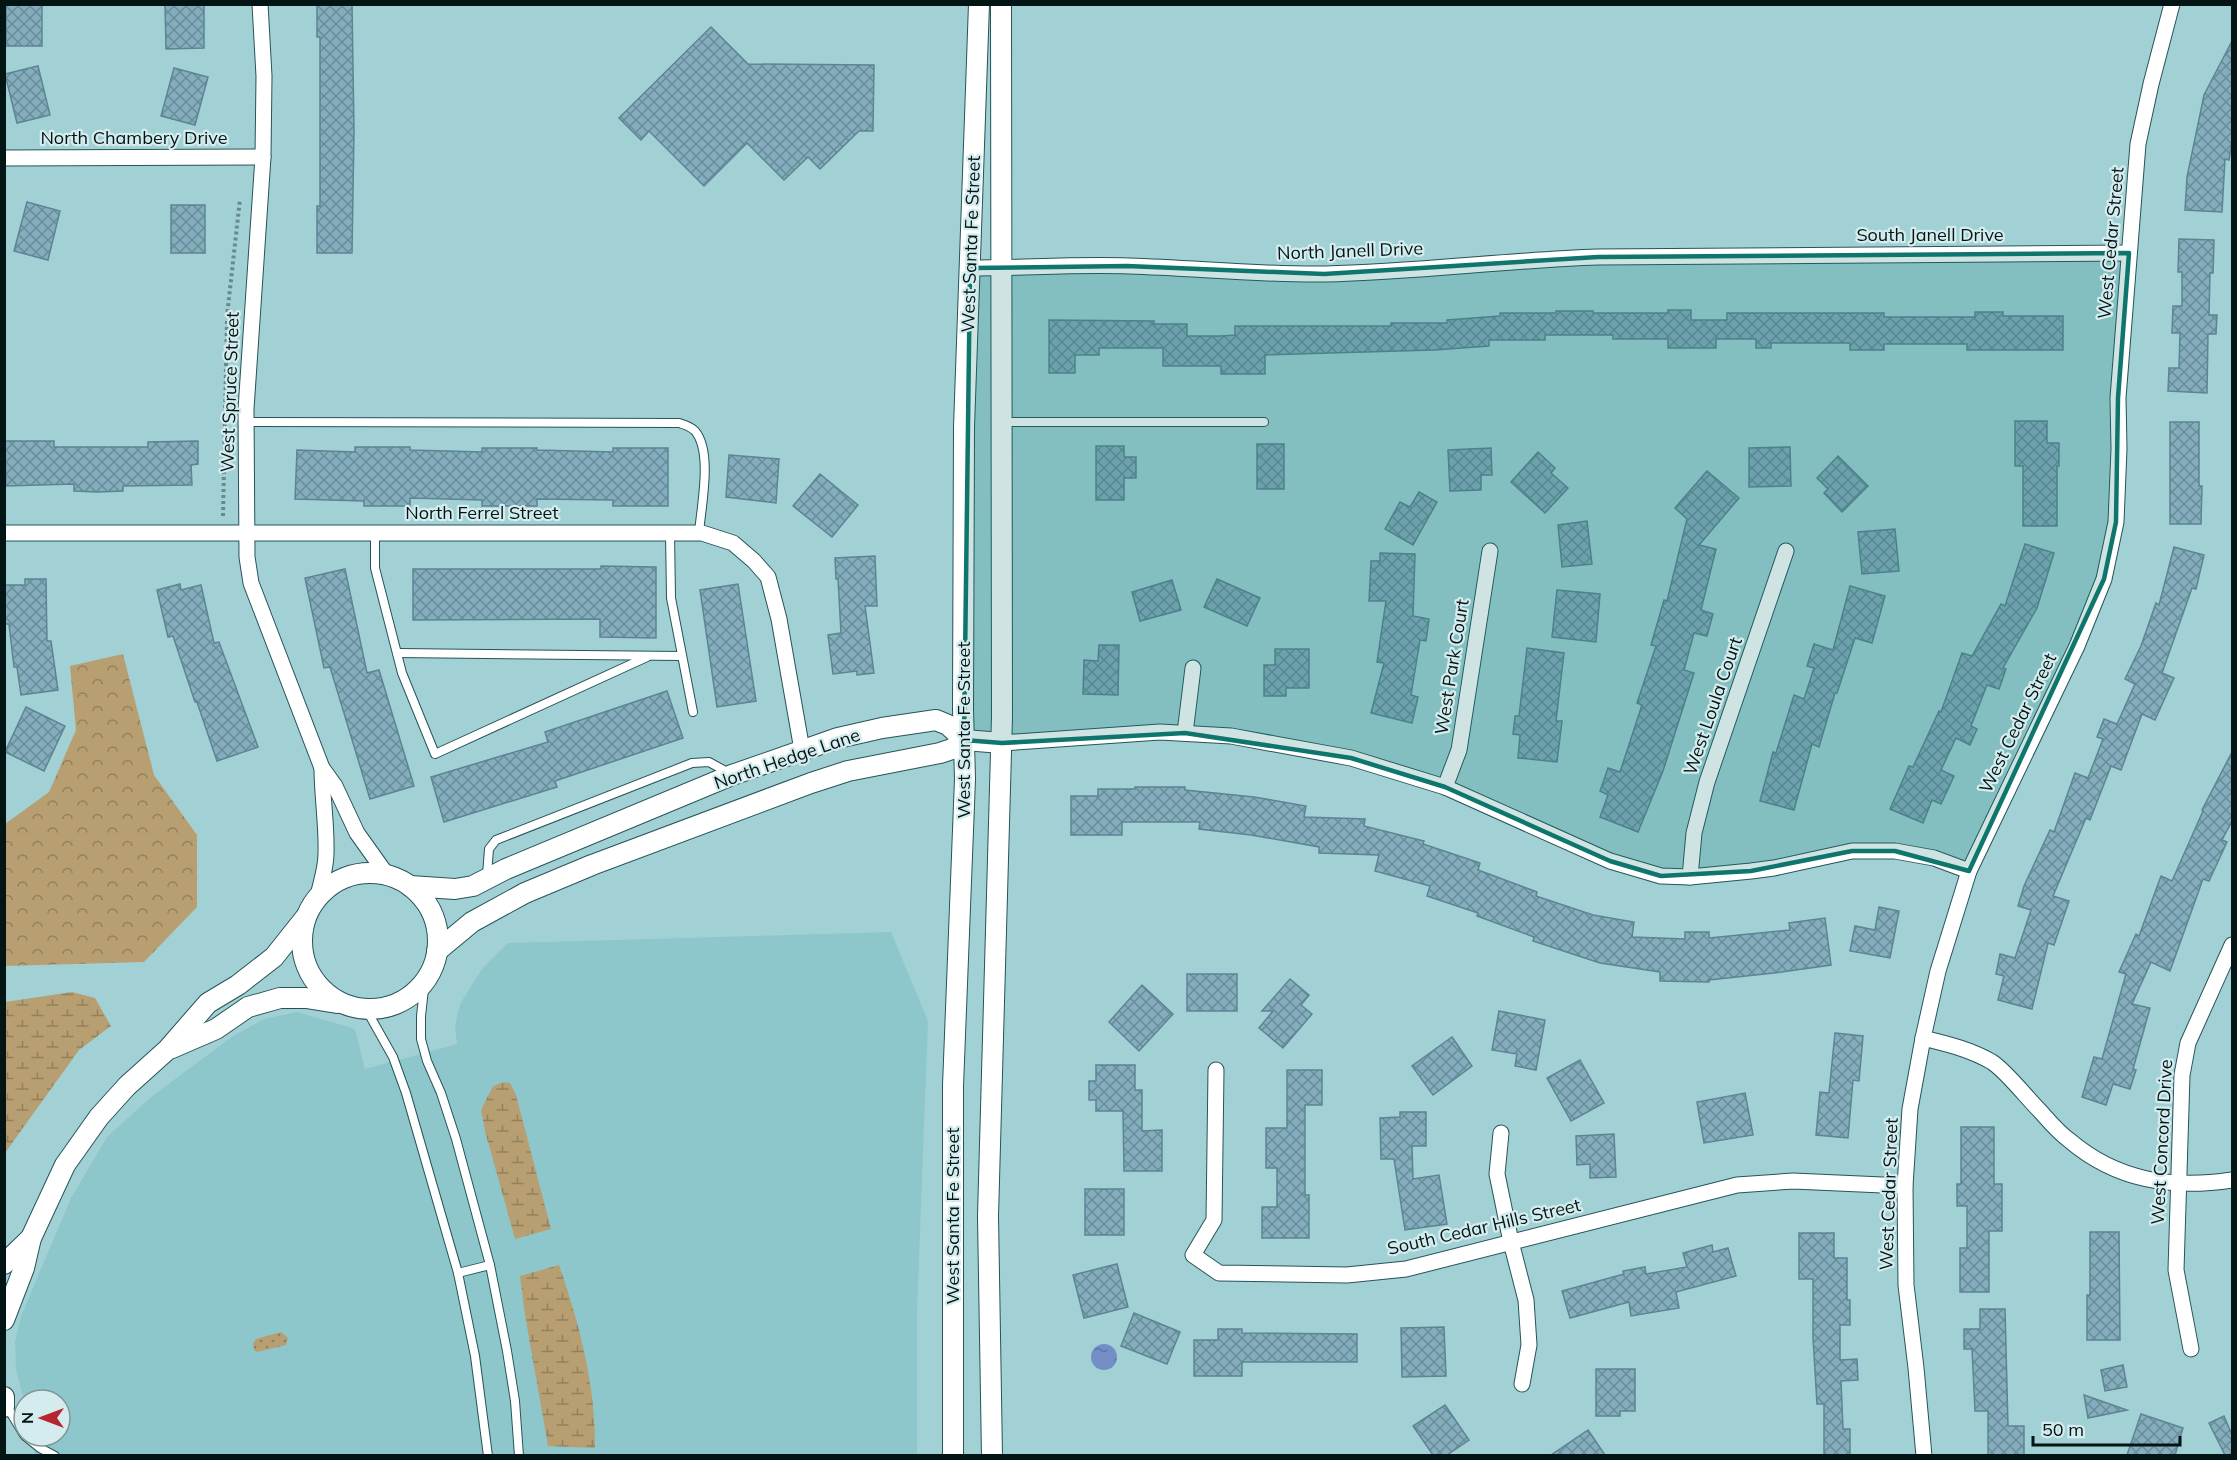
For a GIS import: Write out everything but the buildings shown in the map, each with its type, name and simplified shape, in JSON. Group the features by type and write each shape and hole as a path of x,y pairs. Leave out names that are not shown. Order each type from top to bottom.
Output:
{"street":[{"name":"West Spruce Street","path":"261,4 264,76 263,157 246,422 247,557 251,583 322,768 335,786 357,833 387,874"},
{"name":"West Santa Fe Street","path":"953,1455 953,1086 965,779 964,428 979,4"},
{"name":"West Santa Fe Street","path":"992,1455 988,1205 1002,742 1001,4"},
{"name":"West Cedar Street","path":"1924,1455 1906,1286 1905,1186 1911,1108 1938,971 1969,871 2077,646 2104,579 2116,522 2119,449 2118,398 2138,144 2172,4"},
{"name":"North Chambery Drive","path":"4,158 263,157"},
{"name":"South Janell Drive","path":"1731,256 2129,253"},
{"name":"North Janell Drive","path":"970,268 1127,266 1230,272 1324,274 1395,271 1540,259 1731,256"},
{"name":"North Ferrel Street","path":"4,533 699,533 733,543 768,577 779,619 802,750"},
{"name":"West Park Court","path":"1445,787 1459,750 1490,551"},
{"name":"West Loula Court","path":"1690,877 1694,833 1702,799 1786,551"},
{"path":"1185,733 1193,668"},
{"name":"North Hedge Lane","path":"410,885 455,889 472,886 506,869 732,775 838,738 882,728 936,720 948,725 964,740 952,749 940,753 858,769 811,783 592,865 525,893 480,917 437,951"},
{"path":"964,740 1002,742 1160,732 1185,733 1231,736 1352,758 1445,787 1610,861 1661,876 1690,877 1774,868 1852,851 1896,851 1934,858 1969,871"},
{"name":"West Spruce Street","path":"318,896 326,857 322,768"},
{"path":"4,1320 24,1268 31,1238 64,1165 94,1124 127,1086 167,1050 208,1003 238,985 274,957 305,918 318,896 333,884 350,875 369,872 387,874 410,885 423,898 433,915 438,932 437,951 432,970 407,999 387,1007 366,1009 306,998 280,998 248,1007 216,1029 167,1050"},
{"path":"305,918 301,938 303,958 311,976 324,992 341,1003"},
{"name":"West Concord Drive","path":"2191,1349 2176,1270 2182,1075 2188,1043 2232,945"},
{"path":"1923,1038 1966,1049 1994,1063 2069,1141 2101,1163 2139,1179 2178,1184 2210,1184 2232,1180"},
{"name":"South Cedar Hills Street","path":"1216,1070 1214,1220 1193,1255 1219,1274 1347,1275 1406,1269 1737,1185 1793,1181 1905,1186"},
{"path":"1501,1133 1497,1174 1526,1300 1529,1345 1522,1384"},
{"path":"4,1264 31,1238"},
{"path":"4,1397 5,1406"}],"lane":[{"path":"246,422 679,423 689,426 702,443 704,460 699,533"},
{"path":"1003,422 1264,422"},
{"path":"375,532 375,568 402,673 435,754 647,657"},
{"path":"670,533 671,598 693,712"},
{"path":"397,653 682,656"},
{"path":"487,880 489,849 496,840 692,763 709,762 732,775"},
{"path":"425,980 421,1039 456,1139 489,1265 515,1401 519,1455"},
{"path":"366,1009 393,1057 406,1093 458,1273 476,1356 488,1455"},
{"path":"458,1273 489,1265"},
{"path":"40,1448 55,1455"}],"path":[{"path":"223,516 227,316 240,199"}],"highlighted area":[{"path":"2129,253 2118,398 2116,522 2104,579 1969,871 1895,851 1852,851 1751,871 1661,876 1610,861 1445,787 1351,758 1185,733 1002,743 964,740 970,268 1127,266 1324,274 1598,257"}],"shaded area":[{"path":"891,932 928,1021 917,1313 917,1455 33,1455 37,1448 72,1448 72,1388 21,1388 16,1370 15,1342 21,1316 71,1198 107,1137 151,1097 233,1036 264,1019 297,1012 355,1029 365,1069 457,1044 455,1027 460,1004 482,969 508,943"}],"green space":[{"path":"123,654 154,775 197,835 197,907 144,962 5,966 5,824 49,792 76,730 70,666"},
{"path":"72,992 95,998 111,1026 79,1050 5,1153 5,1002"},
{"path":"504,1082 510,1083 516,1095 551,1229 515,1239 481,1110 493,1086"},
{"path":"559,1265 585,1355 592,1401 595,1448 548,1446 520,1276"},
{"path":"281,1332 288,1338 286,1345 257,1352 254,1350 253,1343 256,1339"}],"water":[{"path":"1104,1344 1113,1348 1117,1357 1113,1366 1104,1370 1095,1366 1091,1357 1095,1348"}]}
